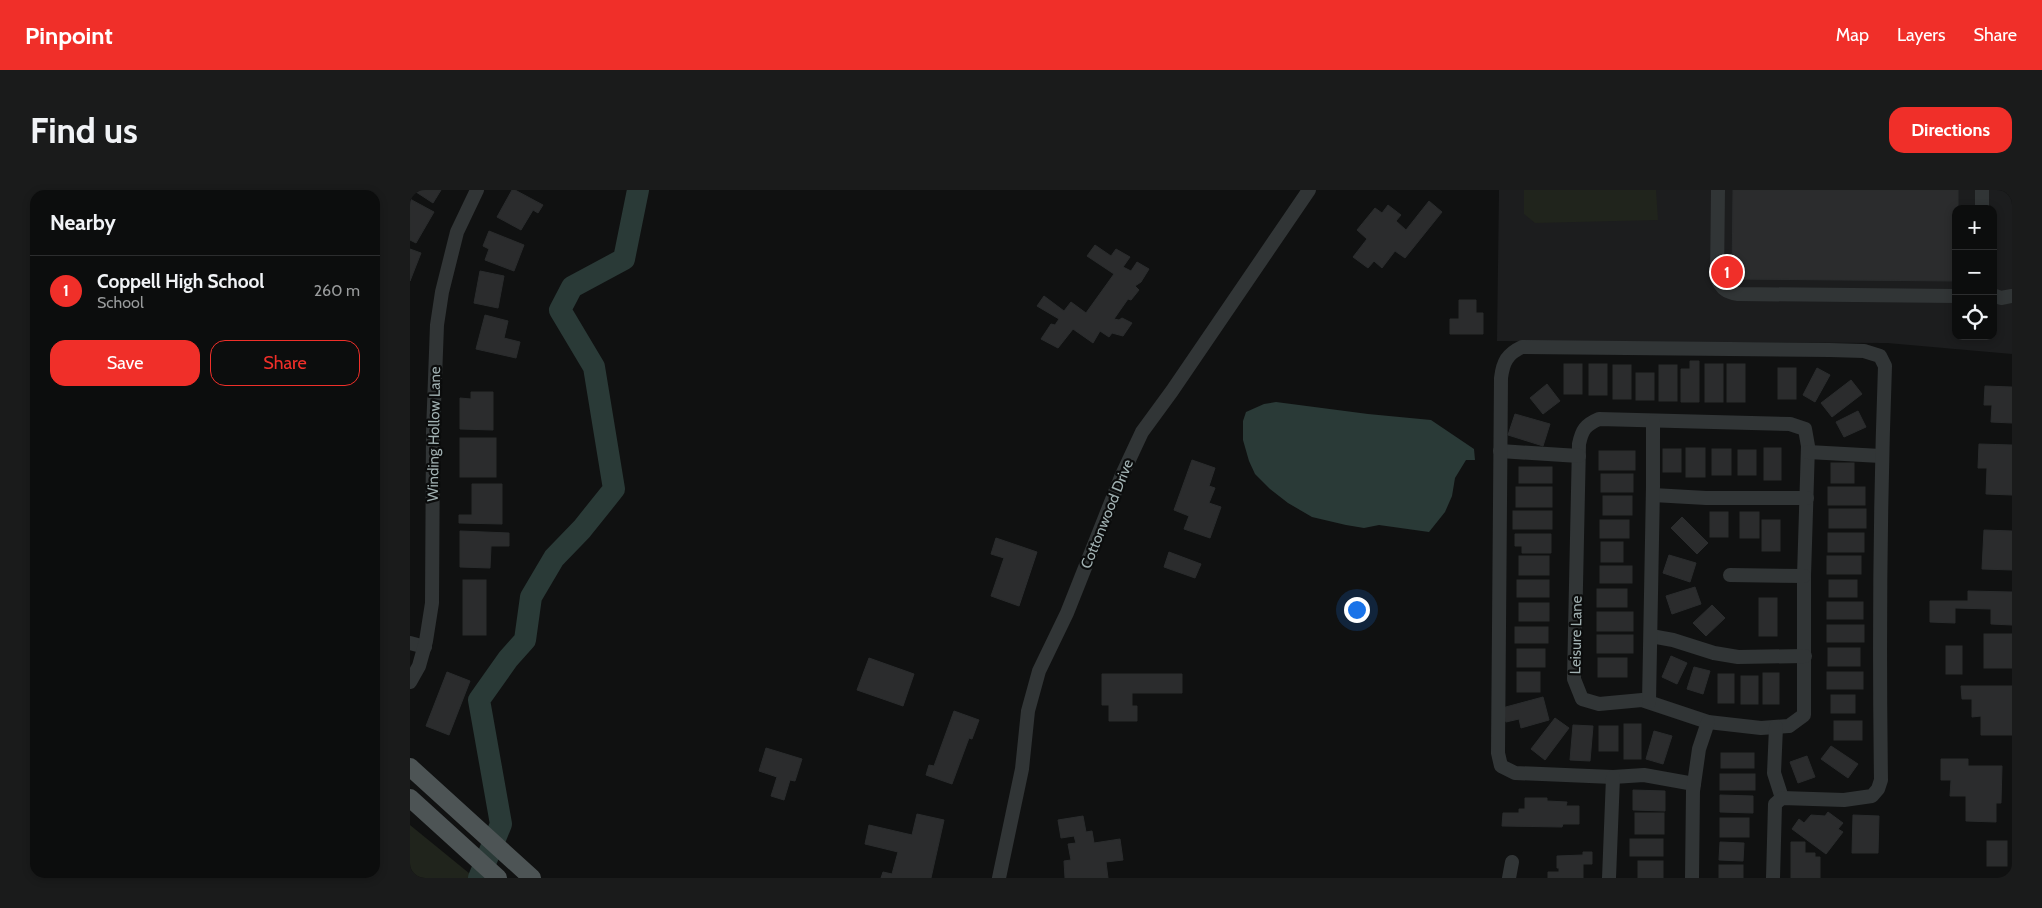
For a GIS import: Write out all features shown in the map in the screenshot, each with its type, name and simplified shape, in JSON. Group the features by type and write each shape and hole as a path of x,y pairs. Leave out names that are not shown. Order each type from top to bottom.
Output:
{"main road":[{"path":"410,767 532,878"},
{"path":"410,798 498,878"}],"street":[{"name":"Winding Hollow Lane","path":"410,682 419,666 425,647 432,603 432,432 437,325 442,292 457,232 477,190"},
{"name":"Cottonwood Drive","path":"999,878 1022,769 1028,711 1039,671 1066,613 1121,476 1142,432 1309,190"},
{"path":"1718,190 1717,278 1721,288 1728,293 1952,296"},
{"path":"1982,190 1982,205"},
{"path":"1997,296 2001,298 2012,296"},
{"path":"1694,784 1644,774 1613,777 1516,773 1501,766 1498,753 1501,378 1503,363 1511,352 1522,347 1864,351 1880,356 1885,366 1879,669 1881,780 1878,789 1872,796 1844,800 1782,798 1775,804 1773,878"},
{"name":"Leisure Lane","path":"1599,420 1653,422 1790,424 1805,429 1808,452 1804,576 1804,715 1789,726 1761,728 1708,722 1642,700 1599,704 1582,699 1574,679 1579,456 1582,430 1589,423 1599,420"},
{"path":"1648,702 1651,636 1653,422"},
{"path":"1500,451 1579,456"},
{"path":"1808,452 1882,456"},
{"path":"1653,495 1706,498 1807,498"},
{"path":"1730,575 1804,576"},
{"path":"1651,636 1673,640 1714,653 1738,657 1805,656"},
{"path":"410,643 425,647"},
{"path":"1692,878 1694,784 1700,749 1708,722"},
{"path":"1776,727 1774,773 1782,798"},
{"path":"1609,878 1613,777"},
{"path":"1509,878 1512,862"}],"shaded area":[{"path":"1499,190 2012,190 2012,354 1887,343 1497,341"},
{"path":"1524,190 1656,190 1658,220 1535,223 1524,214"},
{"path":"1276,402 1431,420 1474,449 1475,460 1466,460 1455,478 1452,496 1445,512 1429,532 1379,525 1364,528 1312,517 1288,503 1270,489 1255,474 1249,461 1243,440 1243,421 1246,412 1264,404"},
{"path":"410,825 475,878 410,878"}],"building":[{"path":"413,190 441,190 433,203"},
{"path":"512,190 543,205 538,213 533,210 521,230 497,217"},
{"path":"1733,190 1958,190 1958,205 1952,205 1952,281 1732,279"},
{"path":"410,199 434,212 416,243 410,240"},
{"path":"1429,201 1442,212 1405,258 1395,251 1382,268 1374,261 1368,268 1353,257 1367,239 1357,230 1375,208 1382,213 1388,205 1401,215 1396,221 1406,230"},
{"path":"489,231 524,245 514,271 485,260 489,249 483,246"},
{"path":"1095,245 1111,256 1116,249 1130,257 1123,267 1131,271 1137,262 1149,269 1141,282 1135,286 1139,290 1131,300 1128,299 1114,319 1119,320 1122,318 1132,323 1123,336 1112,333 1109,337 1100,331 1093,343 1073,329 1058,348 1041,339 1051,324 1055,325 1059,319 1037,306 1044,296 1064,311 1071,302 1086,313 1114,274 1087,256"},
{"path":"410,249 421,253 410,281"},
{"path":"480,271 504,276 498,308 474,303"},
{"path":"1459,300 1476,300 1476,313 1483,313 1483,334 1450,334 1450,319 1459,319"},
{"path":"485,315 508,321 504,338 520,342 516,358 476,349"},
{"path":"1690,361 1699,361 1699,402 1681,402 1681,369 1690,369"},
{"path":"1564,364 1582,364 1582,394 1564,394"},
{"path":"1589,364 1607,364 1607,395 1589,395"},
{"path":"1705,364 1723,364 1723,402 1705,402"},
{"path":"1727,364 1745,364 1745,402 1727,402"},
{"path":"1613,365 1631,365 1631,399 1613,399"},
{"path":"1659,365 1677,365 1677,401 1659,401"},
{"path":"1778,368 1796,368 1796,399 1778,399"},
{"path":"1817,368 1830,375 1815,402 1803,395"},
{"path":"1636,373 1654,373 1654,400 1636,400"},
{"path":"1851,380 1862,394 1832,417 1821,403"},
{"path":"1547,384 1560,401 1543,414 1530,398"},
{"path":"1985,386 2012,387 2012,423 1991,422 1992,405 1984,405"},
{"path":"471,392 493,392 493,430 460,429 460,398 471,399"},
{"path":"1858,411 1866,427 1844,437 1836,422"},
{"path":"1515,414 1550,424 1543,446 1508,435"},
{"path":"460,438 496,438 496,477 460,477"},
{"path":"1979,444 2012,445 2012,495 1986,494 1987,468 1978,468"},
{"path":"1686,448 1705,448 1705,477 1686,477"},
{"path":"1764,448 1781,448 1781,480 1764,480"},
{"path":"1663,449 1681,449 1681,472 1663,472"},
{"path":"1712,449 1731,449 1731,475 1712,475"},
{"path":"1738,450 1756,450 1756,475 1738,475"},
{"path":"1599,451 1635,451 1635,470 1599,470"},
{"path":"1192,460 1215,468 1209,486 1215,488 1209,503 1221,507 1210,538 1184,529 1189,516 1174,510"},
{"path":"1831,463 1854,463 1854,483 1831,483"},
{"path":"1519,467 1552,467 1552,483 1519,483"},
{"path":"1601,474 1633,474 1633,492 1601,492"},
{"path":"472,484 502,484 502,524 459,523 459,515 472,515"},
{"path":"1516,487 1552,487 1552,507 1516,507"},
{"path":"1828,487 1865,487 1865,505 1828,505"},
{"path":"1603,496 1632,496 1632,515 1603,515"},
{"path":"1829,509 1866,509 1866,528 1829,528"},
{"path":"1513,511 1552,511 1552,529 1513,529"},
{"path":"1710,512 1728,512 1728,537 1710,537"},
{"path":"1740,512 1759,512 1759,538 1740,538"},
{"path":"1682,517 1708,543 1697,554 1671,528"},
{"path":"1600,520 1629,520 1629,538 1600,538"},
{"path":"1762,520 1780,520 1780,551 1762,551"},
{"path":"1984,530 2012,531 2012,570 1982,569"},
{"path":"460,531 509,533 509,546 491,546 490,568 460,567"},
{"path":"1828,533 1864,533 1864,552 1828,552"},
{"path":"1515,534 1551,534 1551,553 1522,553 1522,546 1515,546"},
{"path":"996,538 1037,552 1019,606 991,596 1004,558 991,554"},
{"path":"1601,542 1623,542 1623,562 1601,562"},
{"path":"1169,552 1201,564 1195,578 1164,567"},
{"path":"1669,555 1696,563 1690,582 1663,573"},
{"path":"1519,556 1549,556 1549,575 1519,575"},
{"path":"1827,556 1861,556 1861,574 1827,574"},
{"path":"1600,566 1632,566 1632,583 1600,583"},
{"path":"463,580 486,580 486,635 463,635"},
{"path":"1517,580 1549,580 1549,597 1517,597"},
{"path":"1829,580 1857,580 1857,597 1829,597"},
{"path":"1695,587 1701,604 1672,614 1666,596"},
{"path":"1597,589 1627,589 1627,607 1597,607"},
{"path":"1968,591 2012,592 2012,625 1991,624 1991,609 1955,608 1955,623 1930,622 1930,601 1968,601"},
{"path":"1759,598 1777,598 1777,636 1759,636"},
{"path":"1827,602 1863,602 1863,619 1827,619"},
{"path":"1519,603 1549,603 1549,621 1519,621"},
{"path":"1712,605 1725,618 1706,636 1693,623"},
{"path":"1597,612 1633,612 1633,631 1597,631"},
{"path":"1827,625 1864,625 1864,642 1827,642"},
{"path":"1515,627 1548,627 1548,643 1515,643"},
{"path":"1984,634 2012,634 2012,668 1984,668"},
{"path":"1597,635 1633,635 1633,653 1597,653"},
{"path":"1946,646 1962,646 1962,674 1946,674"},
{"path":"1828,648 1860,648 1860,666 1828,666"},
{"path":"1517,649 1545,649 1545,667 1517,667"},
{"path":"1671,656 1687,663 1677,684 1662,677"},
{"path":"869,658 914,674 903,706 857,690"},
{"path":"1598,658 1627,658 1627,677 1598,677"},
{"path":"1694,667 1710,671 1703,694 1687,689"},
{"path":"447,672 470,681 449,735 426,726"},
{"path":"1517,672 1540,672 1540,692 1517,692"},
{"path":"1827,672 1863,672 1863,689 1827,689"},
{"path":"1763,673 1779,673 1779,704 1763,704"},
{"path":"1102,674 1182,674 1182,693 1132,693 1132,706 1137,706 1137,721 1109,721 1109,705 1102,705"},
{"path":"1718,674 1734,674 1734,703 1718,703"},
{"path":"1741,676 1758,676 1758,704 1741,704"},
{"path":"1961,686 2012,686 2012,735 1981,735 1981,716 1972,717 1972,699 1962,699"},
{"path":"1831,695 1855,695 1855,713 1831,713"},
{"path":"1543,697 1549,720 1521,728 1519,719 1506,722 1502,708"},
{"path":"954,711 979,720 972,739 969,738 952,784 926,775 929,765 934,766"},
{"path":"1555,718 1569,728 1545,760 1531,749"},
{"path":"1834,721 1862,721 1862,740 1834,740"},
{"path":"1624,724 1641,724 1641,759 1624,759"},
{"path":"1573,725 1593,726 1590,761 1570,760"},
{"path":"1599,726 1618,726 1618,751 1599,751"},
{"path":"1654,731 1672,736 1663,764 1646,759"},
{"path":"1831,746 1858,764 1848,778 1821,759"},
{"path":"766,748 802,759 795,781 790,780 784,800 771,796 777,777 759,771"},
{"path":"1721,753 1754,753 1754,768 1721,768"},
{"path":"1807,756 1815,777 1798,783 1790,762"},
{"path":"1941,759 1968,759 1968,766 2002,766 2001,803 1996,803 1996,822 1966,821 1966,796 1950,796 1951,780 1941,780"},
{"path":"1720,774 1755,774 1755,790 1720,790"},
{"path":"1633,790 1665,791 1665,811 1633,810"},
{"path":"1720,795 1753,796 1753,813 1720,812"},
{"path":"1525,798 1547,798 1547,801 1567,802 1566,806 1579,806 1579,824 1563,824 1562,827 1502,826 1503,813 1519,813 1519,809 1525,809"},
{"path":"1828,812 1843,823 1838,829 1843,832 1826,854 1792,829 1799,819 1804,823 1811,815 1825,816"},
{"path":"1635,813 1664,813 1664,834 1635,834"},
{"path":"917,814 944,820 931,878 881,878 883,872 892,874 898,852 865,844 869,825 912,835"},
{"path":"1853,815 1879,816 1878,853 1852,853"},
{"path":"1083,816 1086,832 1092,831 1094,843 1120,839 1123,860 1106,862 1108,878 1065,878 1064,861 1071,860 1068,844 1076,843 1074,836 1061,838 1058,820"},
{"path":"1720,818 1749,818 1749,837 1720,837"},
{"path":"1630,839 1663,839 1663,856 1630,856"},
{"path":"1987,841 2007,841 2007,866 1987,866"},
{"path":"1720,842 1744,843 1743,861 1719,860"},
{"path":"1791,842 1805,842 1805,853 1815,853 1815,857 1820,857 1820,878 1791,878"},
{"path":"1583,852 1592,852 1592,864 1583,864 1583,878 1548,878 1548,872 1559,872 1557,856 1583,855"},
{"path":"1638,861 1663,861 1663,878 1638,878"},
{"path":"1719,865 1743,865 1743,878 1719,878"}],"waterway":[{"path":"479,878 501,824 479,700 508,659 525,640 531,597 554,558 582,529 614,489 594,367 560,310 572,287 624,259 638,190"}],"place":[{"name":"Coppell High School","path":"1727,272"}]}
